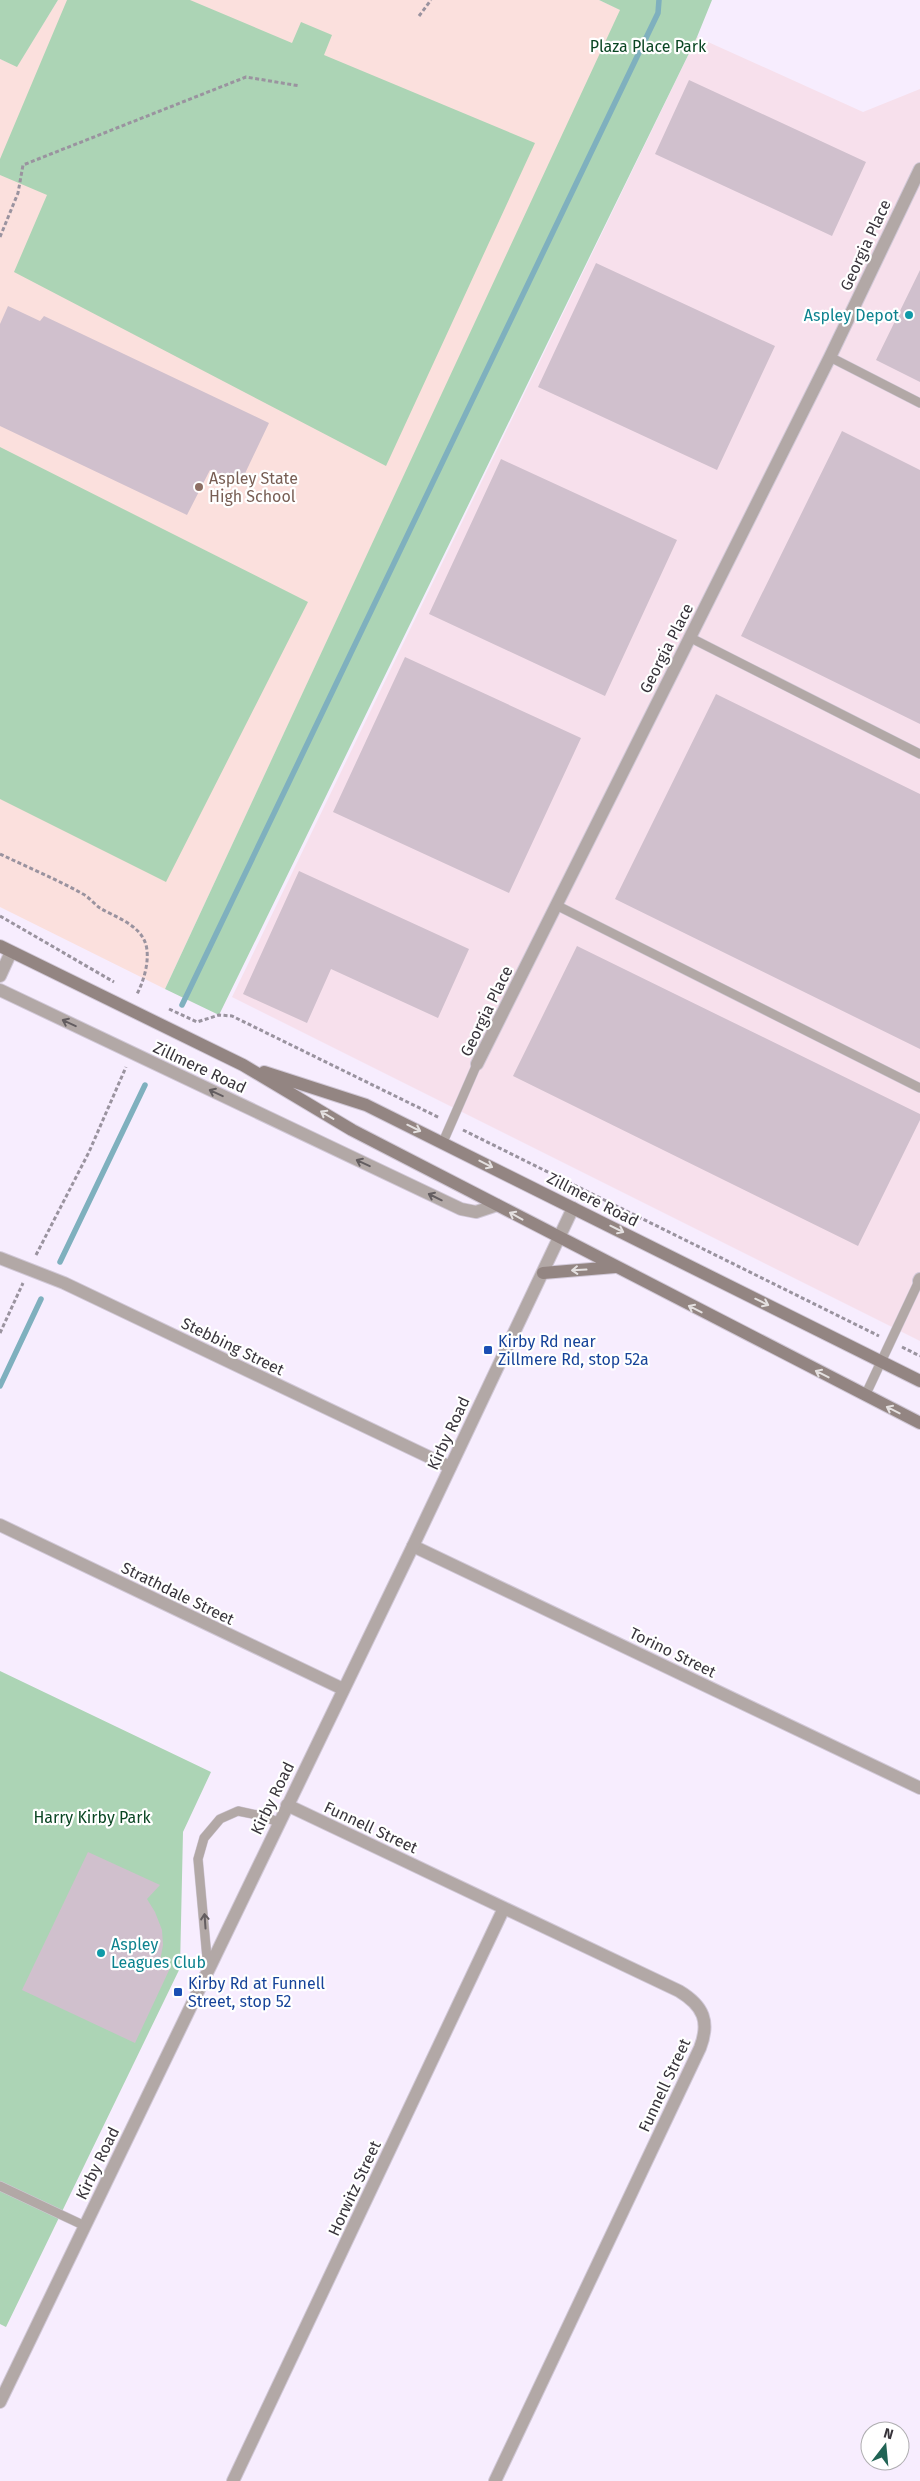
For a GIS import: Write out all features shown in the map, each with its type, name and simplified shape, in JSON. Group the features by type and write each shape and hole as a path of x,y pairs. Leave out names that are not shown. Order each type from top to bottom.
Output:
{"main road":[{"name":"Zillmere Road","path":"6,949 78,986 243,1065 352,1130 559,1239 920,1423"},
{"name":"Zillmere Road","path":"243,1065 366,1104 882,1360 920,1381"},
{"path":"543,1273 615,1267"}],"street":[{"name":"Georgia Place","path":"477,1064 830,357 920,169"},
{"name":"Zillmere Road","path":"0,976 6,949"},
{"name":"Zillmere Road","path":"0,990 461,1210 476,1212 497,1205"},
{"name":"Kirby Road","path":"0,2402 278,1822 413,1546 573,1208"},
{"name":"Stebbing Street","path":"0,1258 30,1268 450,1467"},
{"name":"Strathdale Street","path":"0,1526 343,1689"},
{"name":"Torino Street","path":"413,1546 920,1788"},
{"name":"Funnell Street","path":"287,1805 689,1997 702,2013 705,2030 695,2058 495,2481"},
{"name":"Horwitz Street","path":"233,2481 504,1908"}],"lane":[{"path":"830,357 920,402"},
{"path":"689,637 920,754"},
{"path":"556,904 920,1088"},
{"name":"Georgia Place","path":"443,1142 477,1064"},
{"path":"865,1396 920,1280"},
{"path":"208,1970 198,1859 204,1838 220,1819 238,1811 262,1816 278,1822"},
{"path":"0,2186 85,2226"}],"path":[{"path":"419,16 431,0"},
{"path":"0,237 18,193 23,166 246,77 300,86"},
{"path":"0,854 85,895 98,907 118,917 137,931 145,941 147,951 141,986 137,994"},
{"path":"0,1332 30,1268 76,1179 129,1062"}],"shaded area":[{"name":"Aspley State High School","path":"58,0 599,0 621,10 165,989 0,907 0,59 17,66"},
{"path":"697,37 863,112 920,89 920,1341 232,997"}],"green space":[{"path":"0,0 58,0 17,67 0,59"},
{"path":"67,0 190,0 292,43 301,22 332,35 324,55 535,143 386,466 14,272 47,195 0,175 0,159"},
{"name":"Plaza Place Park","path":"599,0 712,0 697,37 219,1015 165,989 620,10"},
{"path":"0,447 308,602 166,882 0,799"},
{"name":"Harry Kirby Park","path":"0,1671 211,1772 183,1832 180,1968 6,2327 0,2324"}],"building":[{"path":"689,80 866,162 832,236 655,154"},
{"path":"596,263 775,346 717,470 538,387"},
{"name":"Aspley Depot","path":"920,270 920,382 876,360"},
{"path":"8,306 40,321 44,316 269,423 240,484 210,470 187,515 0,426 0,324"},
{"path":"842,431 920,470 920,724 741,636"},
{"path":"501,459 677,540 605,696 429,614"},
{"path":"405,657 581,738 509,893 333,812"},
{"path":"716,694 920,794 920,1049 615,899"},
{"path":"299,871 469,949 438,1018 331,969 307,1023 243,994"},
{"path":"577,946 920,1114 920,1120 858,1246 513,1076"},
{"name":"Aspley Leagues Club","path":"88,1852 160,1885 147,1899 155,1912 162,1930 163,1945 160,1961 171,1966 135,2043 22,1990"}],"waterway":[{"path":"182,1005 658,13 659,0"},
{"path":"60,1262 145,1085"},
{"path":"0,1386 41,1299"}],"place":[{"name":"Aspley Depot","path":"909,315"},
{"name":"Aspley State High School","path":"199,487"},
{"name":"Kirby Rd near Zillmere Rd, stop 52a","path":"488,1350"},
{"name":"Aspley Leagues Club","path":"101,1953"},
{"name":"Kirby Rd at Funnell Street, stop 52","path":"178,1992"}]}
